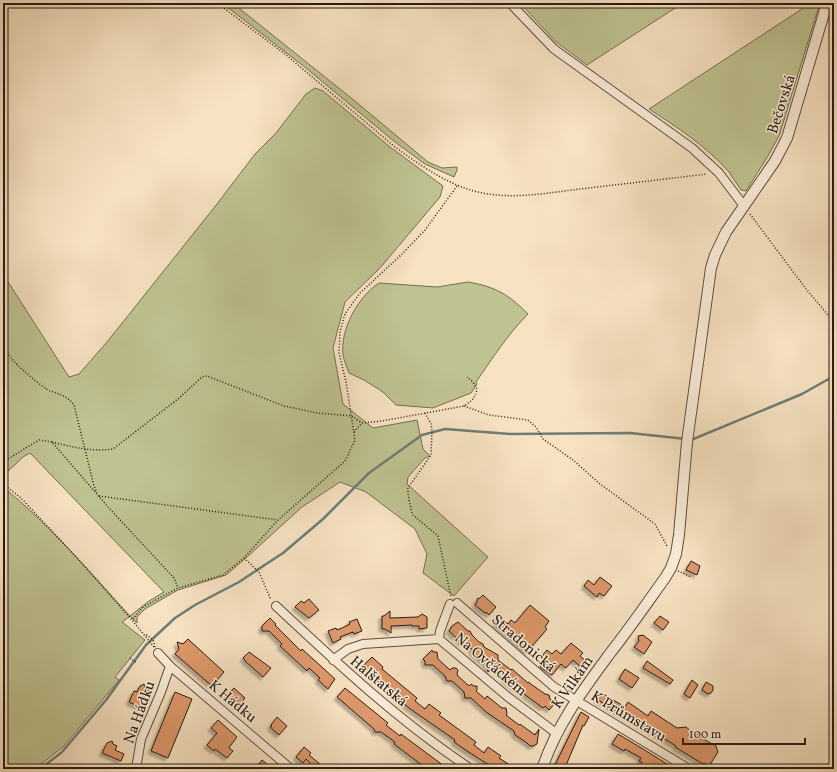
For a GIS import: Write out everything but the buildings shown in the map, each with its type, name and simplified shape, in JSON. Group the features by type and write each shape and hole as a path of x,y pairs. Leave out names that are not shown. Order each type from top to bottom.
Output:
{"street":[{"path":"510,3 554,49 692,148 719,173 744,206"},
{"name":"Bečovská","path":"687,440 711,268 720,243 775,161 787,138 827,3"},
{"name":"K Vilkám","path":"542,769 556,733 576,701 671,568 676,554 679,535 687,440"},
{"path":"440,639 440,631 453,603"},
{"name":"Stradonická","path":"453,603 554,687 576,701"},
{"name":"Halštatská","path":"276,606 333,660 389,708 471,769"},
{"name":"Na Ovčáckém","path":"333,660 348,649 363,644 440,639 508,697 556,733"},
{"name":"K Hádku","path":"157,650 170,666 291,769"},
{"name":"Na Hádku","path":"136,769 141,739 161,692 170,666"},
{"name":"K Průmstavu","path":"576,701 689,769"}],"path":[{"path":"217,3 285,54 395,147 414,161 457,186 477,192 499,196 530,195 719,173"},
{"path":"132,620 144,607 178,588 223,574 244,558 278,520 345,461 355,440 346,382 339,353 340,332 345,314 360,293 402,254 425,230 457,186"},
{"path":"744,206 806,289 834,322"},
{"path":"3,341 10,357 16,365 25,370 49,390 60,393 71,401 75,409 94,486 99,496"},
{"path":"3,462 39,440 84,449 113,449 178,399 202,377 207,376 284,406 317,413 352,416 362,423"},
{"path":"354,432 362,423 464,406 471,402 475,397 477,389 473,382 467,377"},
{"path":"464,406 489,414 528,420 537,429 543,439 573,460 600,484 655,524 668,546 676,554"},
{"path":"425,413 431,424 431,455 408,488 407,492 413,515 438,536 453,603"},
{"path":"52,442 174,578 178,588"},
{"path":"3,484 21,498 78,559 157,650"},
{"path":"99,496 278,520"},
{"path":"244,558 259,572 271,600 276,606"},
{"path":"671,568 690,577"},
{"path":"144,635 150,637 154,641 157,650"},
{"path":"130,658 137,663"}],"green space":[{"path":"222,3 236,3 240,9 428,162 442,168 457,167 454,177 425,164 395,142 306,68"},
{"path":"520,3 683,3 587,65 555,41"},
{"path":"811,3 820,3 779,136 746,191 741,190 729,172 711,154 681,130 649,109"},
{"path":"315,88 323,91 390,147 443,186 440,197 380,268 345,302 333,348 343,404 373,428 417,420 423,449 430,456 425,458 408,477 407,484 488,557 454,596 423,573 427,554 415,529 366,492 340,482 302,507 226,575 178,590 145,609 137,617 137,623 130,616 149,601 164,592 30,453 23,457 3,476 3,274 69,377 79,374 107,342 255,154 276,133 306,94"},
{"path":"468,282 486,286 501,292 508,296 528,314 500,347 476,382 477,384 471,393 433,408 396,405 383,392 364,380 349,373 343,355 344,335 352,314 364,296 371,289 379,283 437,287"},
{"path":"3,487 53,533 130,616 122,622 145,640 115,677 119,680 64,746 35,769 3,769"}],"waterway":[{"path":"691,440 802,394 834,376"},
{"path":"40,769 62,752 106,700 146,645 175,618 195,605 239,582 283,553 323,519 369,473 422,435 445,429 510,434 630,433 686,439"}]}
